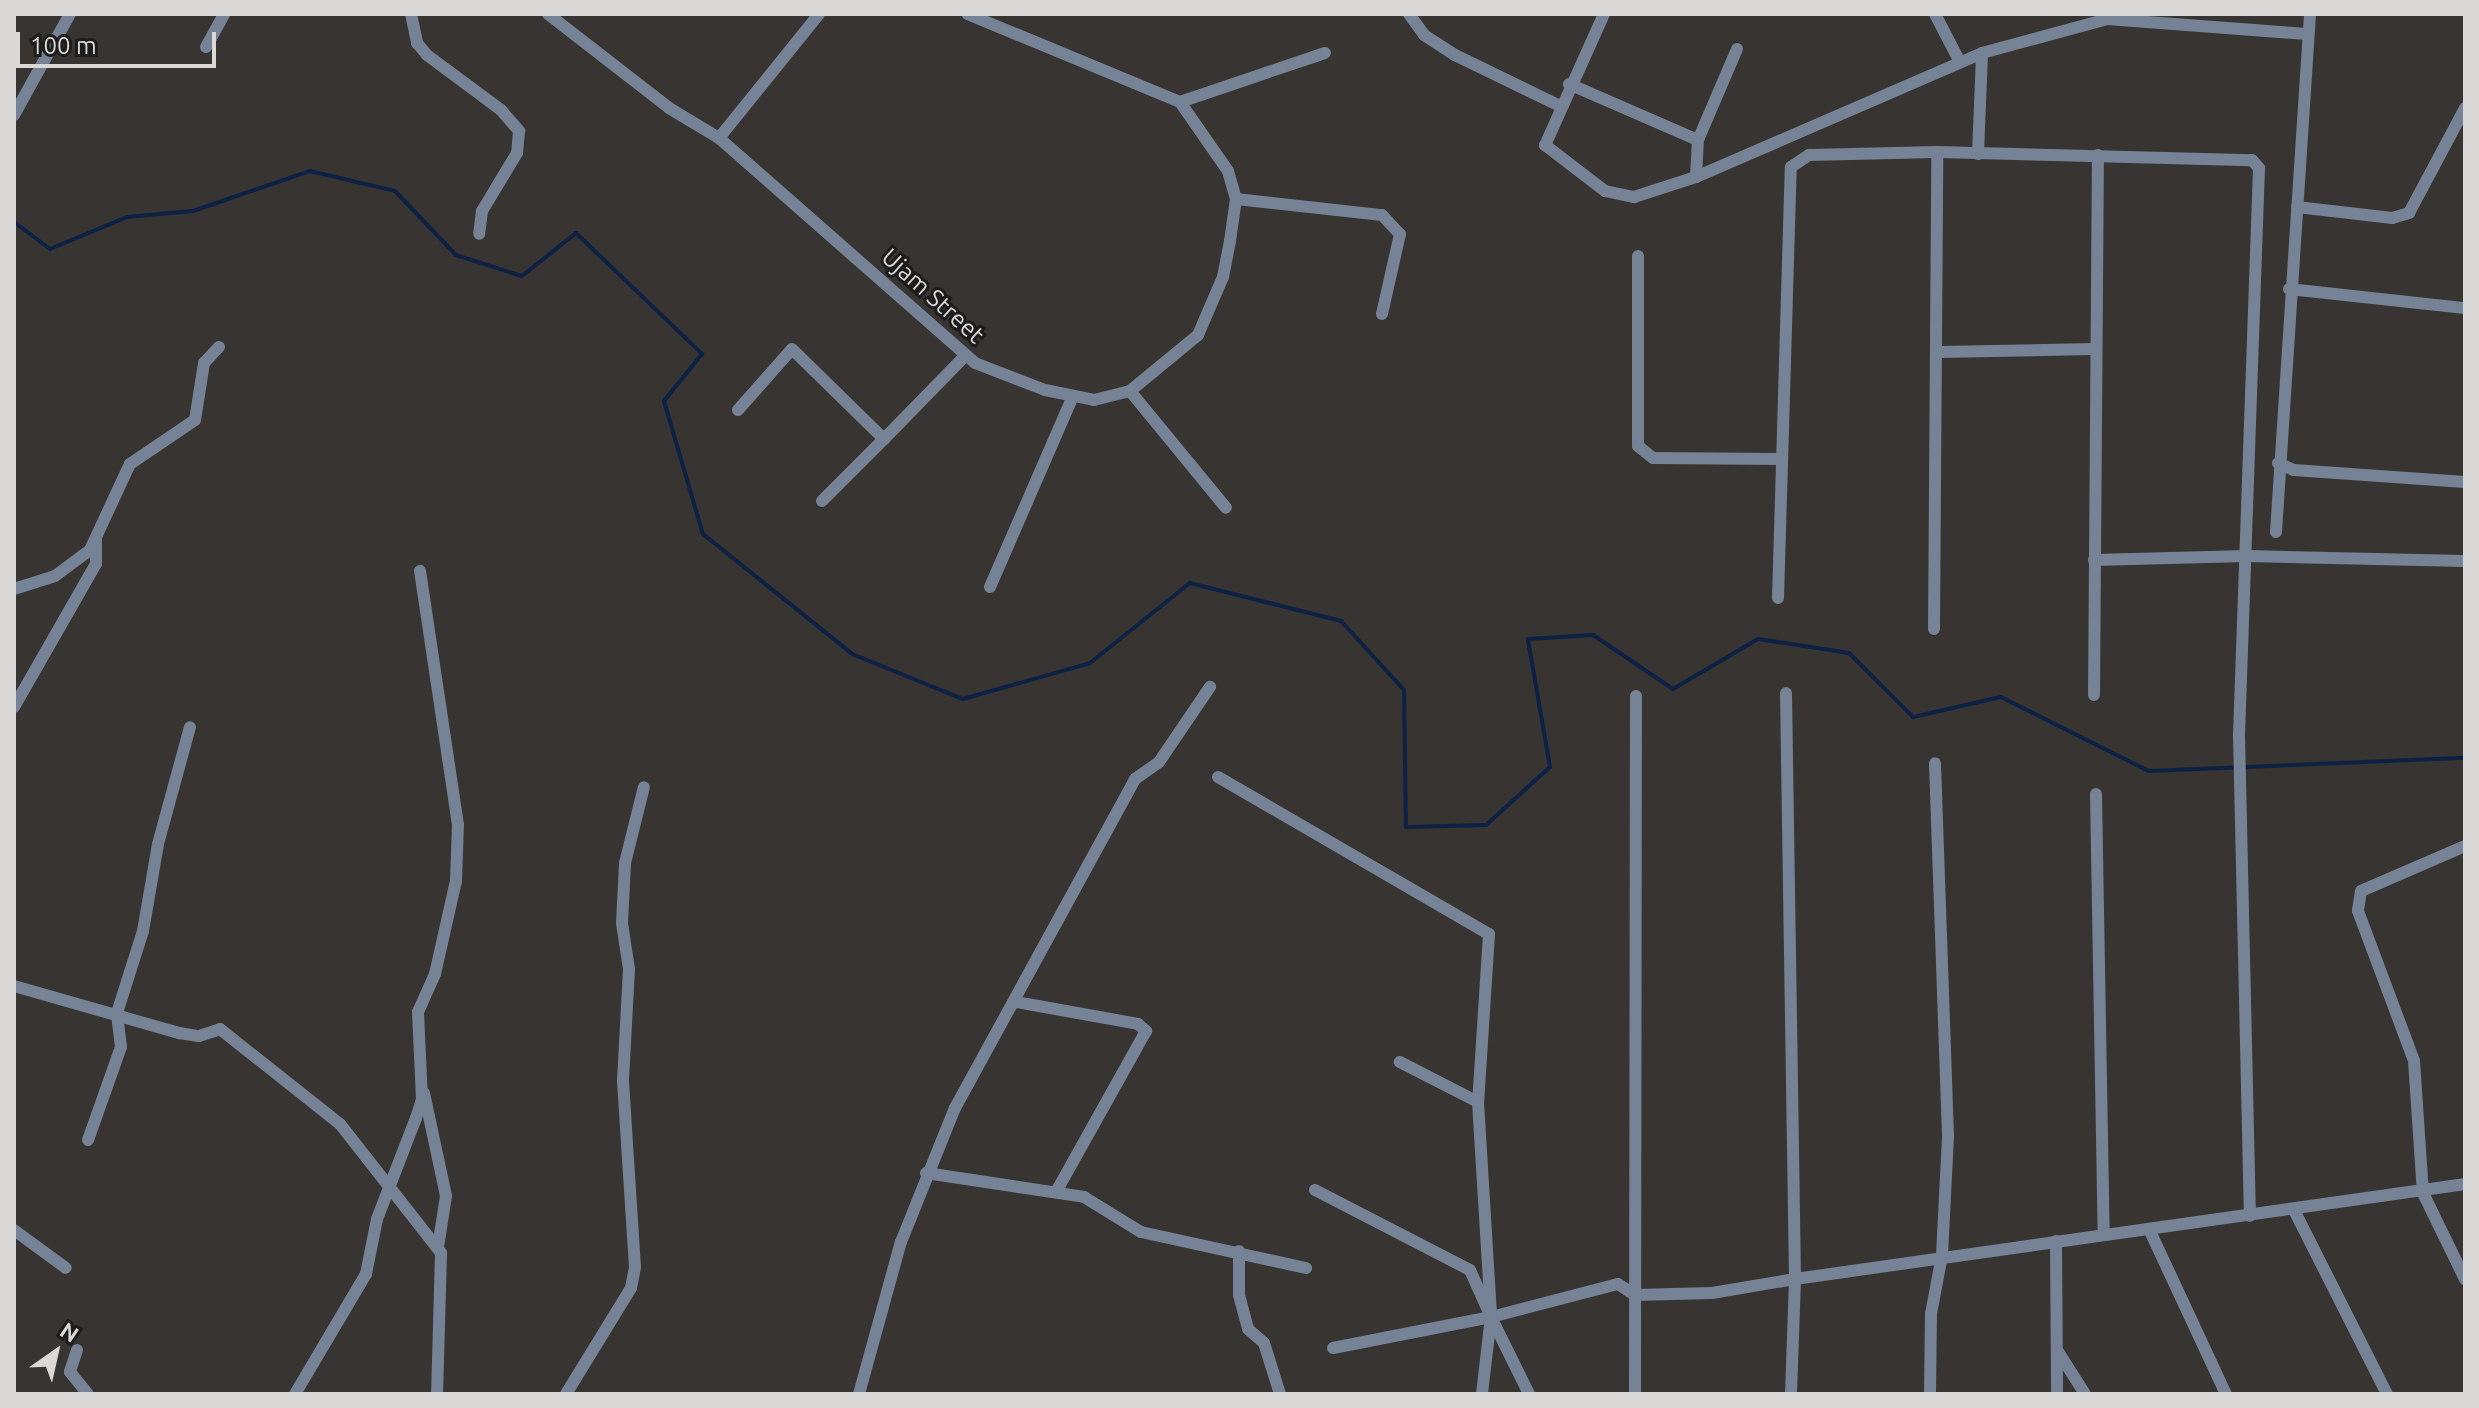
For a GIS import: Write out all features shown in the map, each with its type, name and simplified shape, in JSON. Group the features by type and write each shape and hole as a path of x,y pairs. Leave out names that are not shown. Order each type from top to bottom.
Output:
{"street":[{"path":"14,115 70,14"},
{"path":"206,47 224,14"},
{"path":"411,14 417,43 427,55 501,110 519,131 517,153 482,211 479,234"},
{"name":"Ujam Street","path":"548,14 669,108 719,138 966,355 1004,377 1073,396 1094,400 1130,391 1198,335 1223,277 1236,199"},
{"path":"719,138 819,14"},
{"path":"968,14 1180,102 1228,171 1236,199 1382,215 1400,234 1382,314"},
{"path":"1409,14 1424,35 1455,55 1560,106"},
{"path":"1604,14 1569,84 1545,145 1605,191 1634,197 1696,177 1982,53 2107,19 2307,34"},
{"path":"1935,14 1960,62"},
{"path":"2276,532 2289,289 2310,14"},
{"path":"1696,177 1698,140 1737,49"},
{"path":"1180,102 1325,53"},
{"path":"1978,154 1982,53"},
{"path":"1569,84 1698,140"},
{"path":"2297,207 2392,218 2409,213 2465,108"},
{"path":"1934,629 1937,152"},
{"path":"1778,598 1780,459 1786,415 1791,167 1809,155 1937,152 2241,156 2259,168 2239,735 2250,1216"},
{"path":"2094,695 2093,349 2098,155"},
{"path":"1638,256 1638,446 1653,458 1780,459"},
{"path":"2289,289 2465,308"},
{"path":"14,707 96,564 96,540 130,464 195,420 204,363 219,347"},
{"path":"738,410 792,349 884,439"},
{"path":"1938,352 2093,349"},
{"path":"822,501 966,355"},
{"path":"1130,391 1226,508"},
{"path":"990,587 1073,396"},
{"path":"2278,463 2294,470 2465,482"},
{"path":"14,589 55,576 96,540"},
{"path":"2094,560 2247,556 2465,561"},
{"path":"295,1394 366,1274 377,1219 422,1100 418,1012 435,974 456,881 458,825 420,571"},
{"path":"859,1394 901,1242 926,1173 955,1108 1016,1002 1135,779 1159,762 1210,687"},
{"path":"1786,693 1795,1279 1791,1394"},
{"path":"1635,1394 1636,696"},
{"path":"88,1140 121,1047 117,1013 143,931 158,844 190,727"},
{"path":"1930,1394 1931,1314 1942,1255 1948,1136 1935,763"},
{"path":"1218,777 1489,934 1478,1102 1491,1317 1482,1394"},
{"path":"566,1394 631,1288 635,1267 623,1080 629,969 622,923 625,863 644,787"},
{"path":"2096,794 2104,1234"},
{"path":"2465,846 2361,891 2358,911 2414,1061 2423,1193 2461,1262 2465,1279"},
{"path":"14,986 179,1033 199,1036 210,1028 228,1032 340,1124 438,1247"},
{"path":"1016,1002 1138,1024 1146,1031 1057,1190"},
{"path":"1400,1062 1478,1102"},
{"path":"419,1072 446,1196 438,1247 437,1394"},
{"path":"926,1173 1003,1188 1057,1190 1099,1202 1122,1224 1141,1232 1306,1268"},
{"path":"1333,1348 1491,1317 1618,1284 1635,1295 1712,1293 1942,1255 2423,1193 2465,1184"},
{"path":"1315,1190 1470,1270 1529,1394"},
{"path":"2294,1210 2387,1394"},
{"path":"2149,1229 2226,1394"},
{"path":"14,1230 66,1268"},
{"path":"2056,1241 2057,1394"},
{"path":"1239,1251 1239,1295 1248,1329 1264,1343 1280,1394"},
{"path":"77,1350 70,1372 88,1394"},
{"path":"2057,1350 2085,1394"}],"waterway":[{"path":"14,222 50,249 127,217 193,211 310,171 395,191 456,255 522,276 576,233 702,354 664,401 703,534 852,654 963,699 1090,663 1190,583 1341,621 1404,690 1406,827 1486,825 1550,767 1528,639 1593,635 1673,689 1758,639 1849,653 1913,717 2001,697 2149,771 2465,758"}]}
